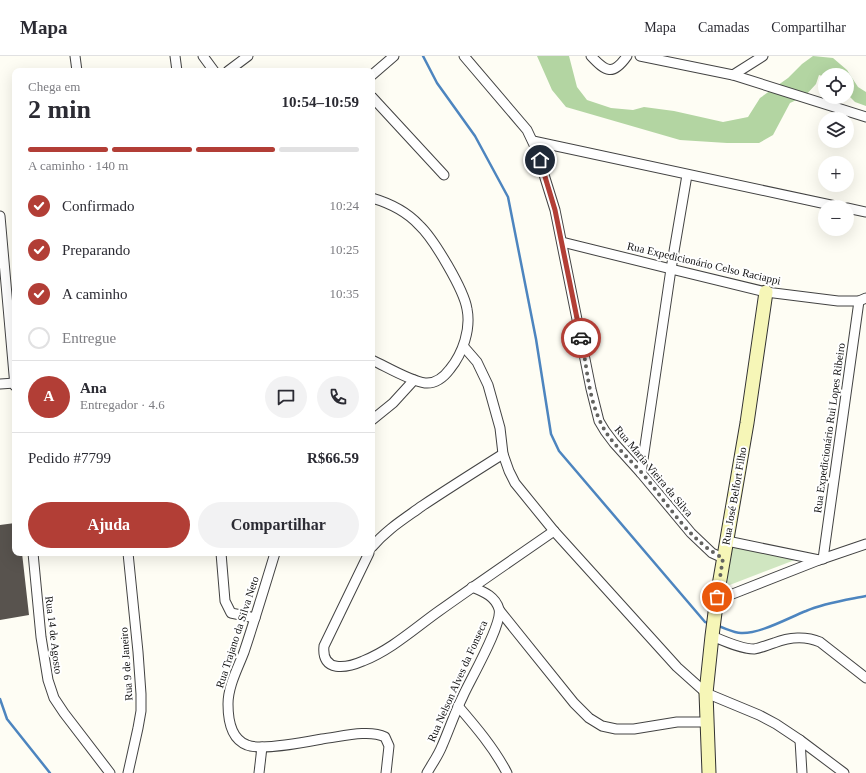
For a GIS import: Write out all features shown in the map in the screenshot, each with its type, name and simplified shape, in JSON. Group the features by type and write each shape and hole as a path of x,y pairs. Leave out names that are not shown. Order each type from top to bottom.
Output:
{"street":[{"path":"75,56 77,68"},
{"path":"175,56 177,68"},
{"path":"203,56 212,68"},
{"path":"232,68 248,56"},
{"path":"375,72 394,56"},
{"name":"Rua Maria Vieira da Silva","path":"464,56 527,130 533,141 555,210 591,390 599,420 614,443 641,473 691,534 712,552 723,558"},
{"path":"591,56 602,67 609,70 619,66 627,56"},
{"path":"640,56 733,75 866,117"},
{"path":"733,75 763,56"},
{"path":"375,100 444,175"},
{"path":"533,141 818,202"},
{"path":"641,473 671,270 687,175"},
{"path":"375,199 383,201 398,209 419,224 447,265 465,300 468,311 464,347 457,361 450,370 435,382 426,383 414,380 375,361"},
{"path":"854,209 866,212"},
{"path":"0,216 12,350"},
{"name":"Rua Expedicionário Celso Raciappi","path":"562,242 671,270 766,292 838,300 862,299"},
{"name":"Rua José Belfort Filho","path":"708,773 706,693 712,636 723,558 747,423 766,292"},
{"name":"Rua Expedicionário Rui Lopes Ribeiro","path":"821,560 862,299"},
{"path":"464,347 477,362 488,385 500,428 503,454 515,484 554,531 677,667 706,693 776,724 844,773"},
{"path":"375,417 392,403 414,380"},
{"path":"0,384 12,383"},
{"path":"375,543 381,536 397,524 503,454"},
{"path":"367,556 324,646 323,654 326,661 331,665 348,666 362,662 381,653 472,587 554,531"},
{"path":"727,541 821,560"},
{"path":"717,597 730,596 866,544"},
{"name":"Rua 14 de Agosto","path":"32,556 41,638 48,680 54,698 110,773"},
{"name":"Rua 9 de Janeiro","path":"128,556 141,694 139,722 128,773"},
{"path":"221,556 225,601 227,608 231,613 255,618"},
{"name":"Rua Trajano da Silva Neto","path":"262,747 246,745 236,738 232,732 228,704 232,683 255,618 274,556"},
{"name":"Rua Nelson Alves da Fonseca","path":"427,773 441,748 458,706 486,650 500,611 495,599 487,593 472,587"},
{"path":"500,611 574,703 589,718 602,726 616,729 634,729 676,722 706,722"},
{"path":"712,636 751,649 765,647 776,642 797,638 813,639 820,642 866,678"},
{"path":"458,706 502,762 507,773"},
{"path":"259,773 262,747 357,734 381,735 385,737 389,746 386,773"},
{"path":"800,740 802,773"}],"green space":[{"path":"537,56 569,56 577,87 587,100 611,108 633,110 644,107 674,111 723,122 748,117 760,98 788,78 802,64 813,56 833,58 845,68 818,68 818,78 816,84 805,96 790,103 773,135 759,143 727,143 680,140 566,107 552,90"},
{"path":"854,81 858,87 866,92 866,106 855,102"},
{"path":"730,547 800,558 727,586"}],"building":[{"path":"12,523 12,556 22,556 29,615 0,620 0,525"}],"waterway":[{"path":"423,56 437,83 475,136 508,197 536,339 551,434 559,451 705,622 709,623"},
{"path":"718,626 735,632 749,633 774,625 820,606 866,596"},
{"path":"0,699 7,719 50,773"}],"way so far":[{"path":"581,338 594,406 605,431 691,534 712,552 723,558 717,597"}],"route":[{"path":"540,160 555,210 581,338"}]}
